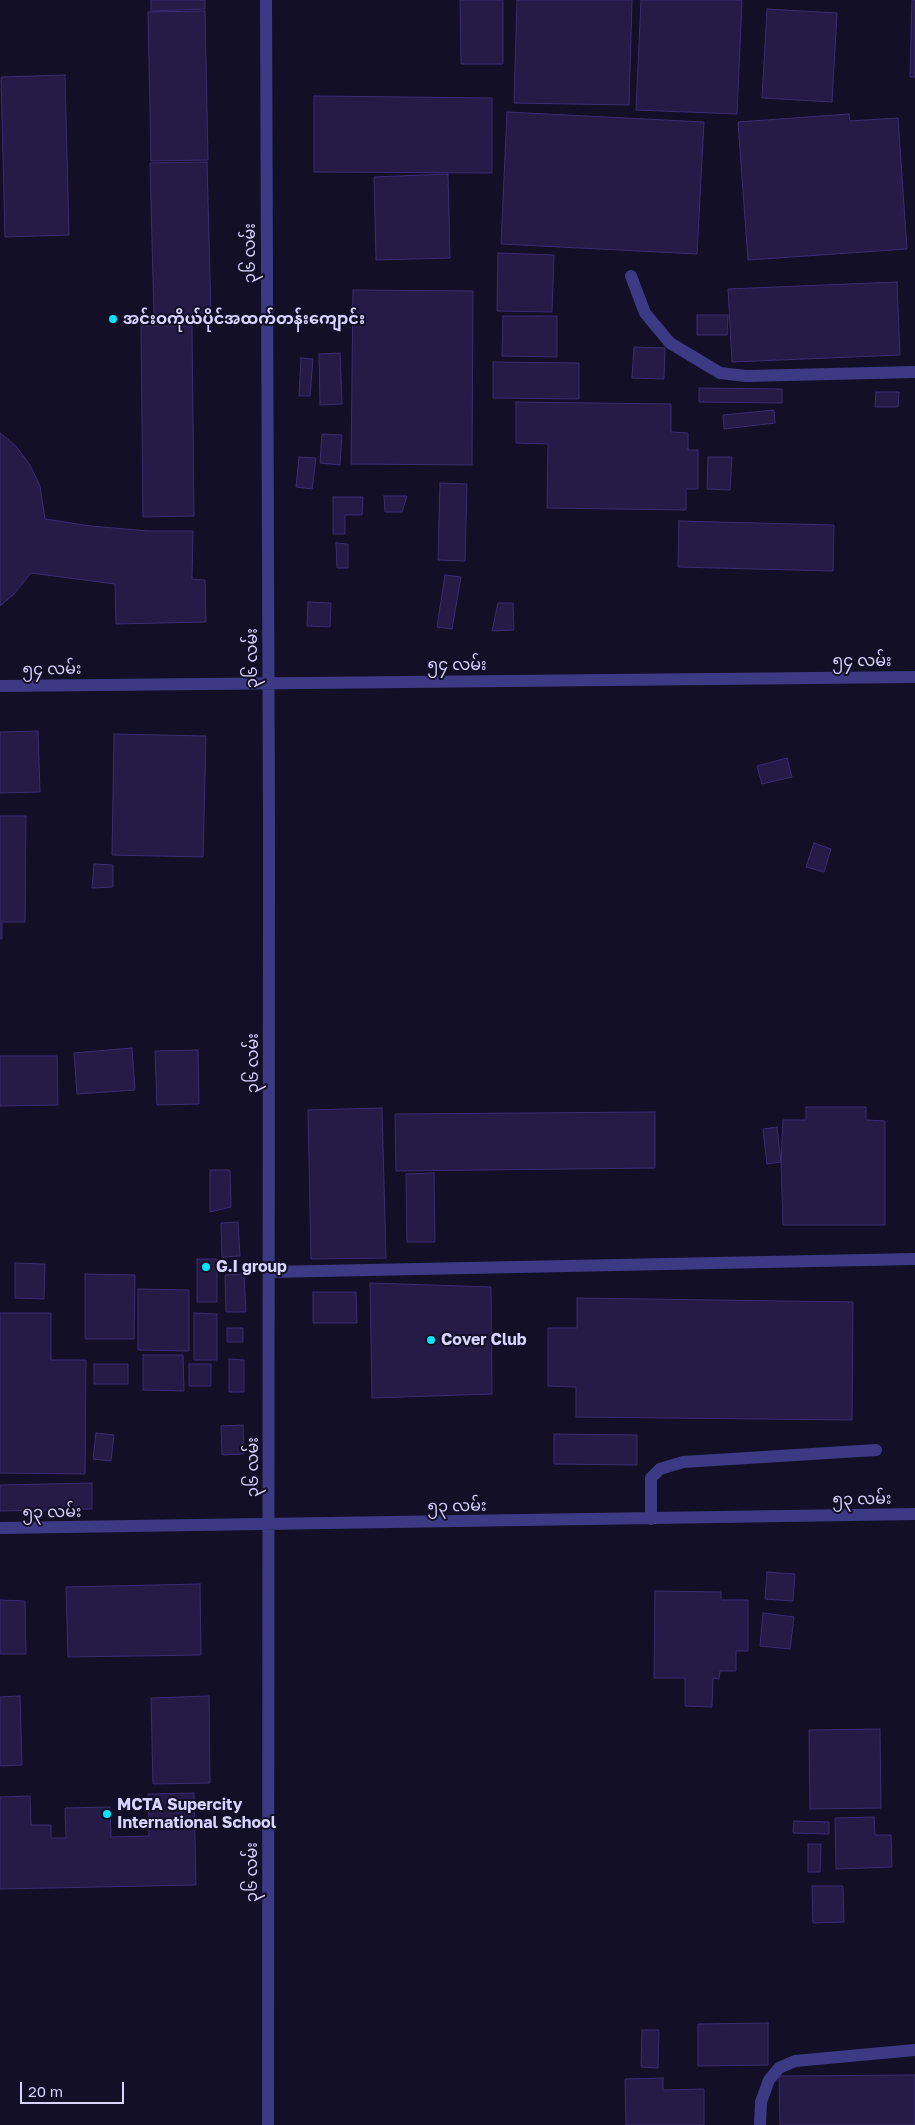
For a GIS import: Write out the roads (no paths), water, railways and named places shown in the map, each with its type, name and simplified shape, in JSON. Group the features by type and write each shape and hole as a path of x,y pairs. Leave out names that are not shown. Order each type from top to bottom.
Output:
{"street":[{"name":"၃၆ လမ်း","path":"266,0 270,1272 268,2125"},
{"path":"631,276 645,313 670,343 720,373 746,376 915,372"},
{"name":"၅၄ လမ်း","path":"0,686 915,677"},
{"path":"270,1272 915,1259"},
{"path":"651,1519 651,1478 660,1469 684,1462 876,1450"},
{"name":"၅၃ လမ်း","path":"0,1528 269,1526 915,1514"},
{"path":"760,2125 760,2102 769,2080 779,2068 795,2061 915,2050"}],"place":[{"name":"အင်းဝကိုယ်ပိုင်အထက်တန်းကျောင်း","path":"113,319"},
{"name":"G.I group","path":"206,1267"},
{"name":"Cover Club","path":"431,1340"},
{"name":"MCTA Supercity International School","path":"107,1814"}]}
